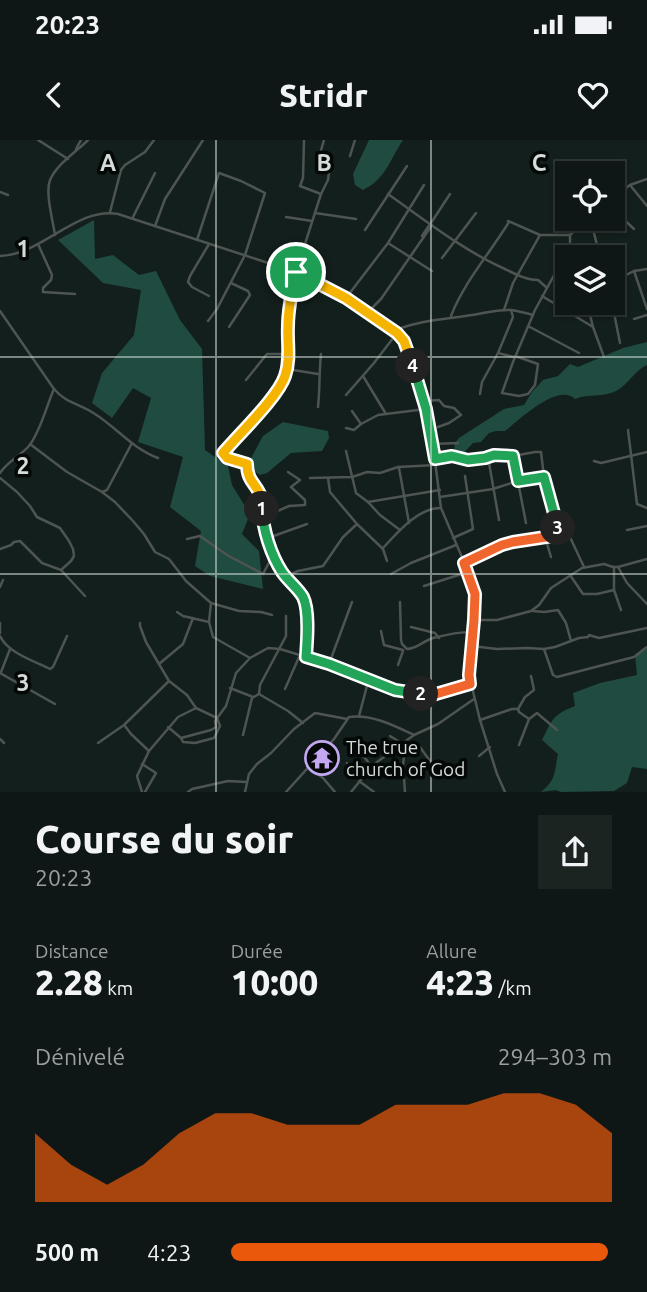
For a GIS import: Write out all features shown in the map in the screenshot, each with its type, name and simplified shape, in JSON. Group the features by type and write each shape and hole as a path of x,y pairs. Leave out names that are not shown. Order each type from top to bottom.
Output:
{"street":[{"path":"38,140 68,159"},
{"path":"74,153 81,140"},
{"path":"55,235 49,185 53,176 88,140"},
{"path":"110,212 121,170 145,152 153,140"},
{"path":"155,226 165,199 203,140"},
{"path":"304,140 303,178 300,186 321,194"},
{"path":"306,657 304,600 285,577 273,555 262,518 261,495 251,482 247,464 227,458 223,453 284,379 287,369 290,296 321,194 328,180 330,163 320,153 324,140"},
{"path":"350,156 355,140"},
{"path":"365,230 407,166"},
{"path":"133,218 155,173"},
{"path":"197,240 218,174 265,193 245,255 218,309 208,321"},
{"path":"625,189 647,179"},
{"path":"346,298 388,243 424,185"},
{"path":"630,186 647,205"},
{"path":"0,192 8,195"},
{"path":"388,194 484,260 531,280 538,280 546,288"},
{"path":"405,253 414,248 450,194"},
{"path":"0,256 20,253 96,215 110,212 296,272 346,298 404,341 426,409 441,508 475,594 470,684 505,792"},
{"path":"315,213 356,219"},
{"path":"442,258 476,213"},
{"path":"286,217 313,221"},
{"path":"625,220 634,229"},
{"path":"451,316 509,222 540,235 570,235 574,231"},
{"path":"367,313 380,299 430,224"},
{"path":"504,310 513,283 540,235"},
{"path":"570,235 570,245"},
{"path":"388,243 432,271"},
{"path":"38,244 52,275 43,292 75,294"},
{"path":"209,244 188,282 209,296"},
{"path":"625,276 647,269"},
{"path":"634,271 647,309"},
{"path":"499,352 515,357 538,364 535,385 528,394 519,396 502,393 515,357 528,326 555,272"},
{"path":"229,327 250,295 248,291 231,283"},
{"path":"542,296 593,327"},
{"path":"346,395 395,332 407,325 451,316 504,310 533,315"},
{"path":"480,394 482,382 499,352 513,317 511,310"},
{"path":"0,311 63,399 95,414 132,443 158,458"},
{"path":"590,315 604,357"},
{"path":"614,315 620,343"},
{"path":"634,319 647,315"},
{"path":"528,326 579,353"},
{"path":"246,380 267,354 288,354"},
{"path":"318,407 321,354"},
{"path":"287,369 318,374"},
{"path":"363,376 386,415"},
{"path":"54,388 30,444 5,467 0,476 30,506 37,517 60,528 69,541 74,556 61,570"},
{"path":"424,401 439,400 444,406 454,408 461,415 449,424 438,427"},
{"path":"346,428 354,430 379,415 426,409"},
{"path":"352,411 361,424"},
{"path":"628,429 637,504 647,508"},
{"path":"102,492 107,490 132,443"},
{"path":"433,444 458,443"},
{"path":"30,444 67,472 115,502 133,520 155,552 169,559 186,581 211,603 239,611 272,615"},
{"path":"346,451 356,493 400,530"},
{"path":"435,459 452,456 468,460 494,455 513,456 541,452 544,477 559,535"},
{"path":"594,461 601,463 647,452"},
{"path":"513,456 526,523"},
{"path":"488,457 499,520"},
{"path":"310,478 352,477 398,467 436,465"},
{"path":"398,467 409,523"},
{"path":"262,518 289,506 305,505 305,500 291,487 300,480 288,472"},
{"path":"453,538 473,529 465,476"},
{"path":"328,477 330,492 383,549 387,561"},
{"path":"440,497 493,489 544,477"},
{"path":"368,502 440,490"},
{"path":"383,549 409,523 432,508 441,508"},
{"path":"268,538 307,524"},
{"path":"285,577 298,571 323,566 357,524"},
{"path":"627,530 647,526"},
{"path":"464,563 502,545 524,539 569,535 584,567"},
{"path":"187,539 200,536 263,574 273,555"},
{"path":"545,537 551,557"},
{"path":"0,549 20,541 42,563 61,570 85,596"},
{"path":"391,575 411,563 456,545"},
{"path":"474,620 497,621 531,611 551,588 584,567 604,564 616,567 647,559"},
{"path":"616,567 614,590 621,610"},
{"path":"616,567 647,604"},
{"path":"424,586 468,572"},
{"path":"570,575 583,594 614,590"},
{"path":"0,587 3,580"},
{"path":"329,664 352,602"},
{"path":"398,665 403,649 400,602"},
{"path":"211,603 209,622 213,637 250,658"},
{"path":"531,611 558,610 566,624 570,641"},
{"path":"177,612 209,622"},
{"path":"259,694 260,685 286,636 286,616"},
{"path":"159,664 183,644 193,618"},
{"path":"0,623 0,635 10,649 51,668 67,636"},
{"path":"140,623 146,642 169,681 187,695 196,708 217,718 220,726 214,738 195,743 183,741 168,727"},
{"path":"411,627 435,633 439,638"},
{"path":"472,646 544,649 589,635 598,638 647,628"},
{"path":"381,631 384,645 410,650 433,639 466,631 474,632"},
{"path":"544,649 556,677 634,657 647,647"},
{"path":"181,738 216,727 215,721 226,706 236,673 250,658 268,648 329,664 395,690 429,696 470,684"},
{"path":"10,649 0,673 55,704"},
{"path":"285,689 300,655"},
{"path":"518,709 525,697 534,690 531,676"},
{"path":"98,743 124,725 169,681"},
{"path":"359,716 369,681"},
{"path":"230,688 253,697 259,694"},
{"path":"259,694 288,710 303,723"},
{"path":"243,735 253,697"},
{"path":"351,792 371,767 414,735 438,724 474,699"},
{"path":"144,792 137,776 149,751 178,717 196,708"},
{"path":"518,709 529,719"},
{"path":"480,720 518,709"},
{"path":"245,792 249,774 257,764 314,713 347,719 359,716 391,724 414,735"},
{"path":"519,744 529,719 537,713 556,730"},
{"path":"286,792 334,739 347,719"},
{"path":"124,725 149,751"},
{"path":"390,736 414,753 420,747 430,761"},
{"path":"0,739 4,743"},
{"path":"402,744 405,792"},
{"path":"479,756 490,747"},
{"path":"350,748 368,761 371,767"},
{"path":"347,763 374,792"},
{"path":"142,764 156,773 144,792"},
{"path":"308,767 323,778 335,792"},
{"path":"188,792 228,781 246,782"}],"green space":[{"path":"369,140 403,140 382,174 363,190 355,185 353,174"},
{"path":"94,220 95,259 113,255 139,275 156,271 180,320 202,349 205,450 228,466 232,485 250,514 242,534 259,551 263,589 210,576 195,566 201,531 170,507 183,457 138,442 151,398 133,388 112,418 92,403 102,373 134,335 141,290 103,283 58,240"},
{"path":"647,342 647,365 616,391 575,399 568,395 559,395 549,399 505,431 489,433 481,442 473,443 460,457 456,456 454,444 459,438 504,409 524,405 543,380 558,376 570,364 578,367 623,348"},
{"path":"283,422 328,431 329,438 322,451 291,453 267,473 260,475 247,469 243,463 250,460 263,436"},
{"path":"647,648 647,769 632,767 627,783 614,791 541,792 552,779 558,754 542,740 554,718 575,706 573,693 600,683 637,675 635,654"}],"place":[{"name":"The true church of God","path":"322,758"}],"route":[{"path":"296,272 346,298 401,336 415,369 435,459 452,456 468,460 494,455 513,456 518,481 544,477 559,535 524,539 502,545 464,563 475,594 470,684 429,696 395,690 306,657 308,639 304,600 281,571 273,555 262,518 261,495 251,482 247,464 227,458 223,453 284,379 288,362 290,296 296,272"}]}
